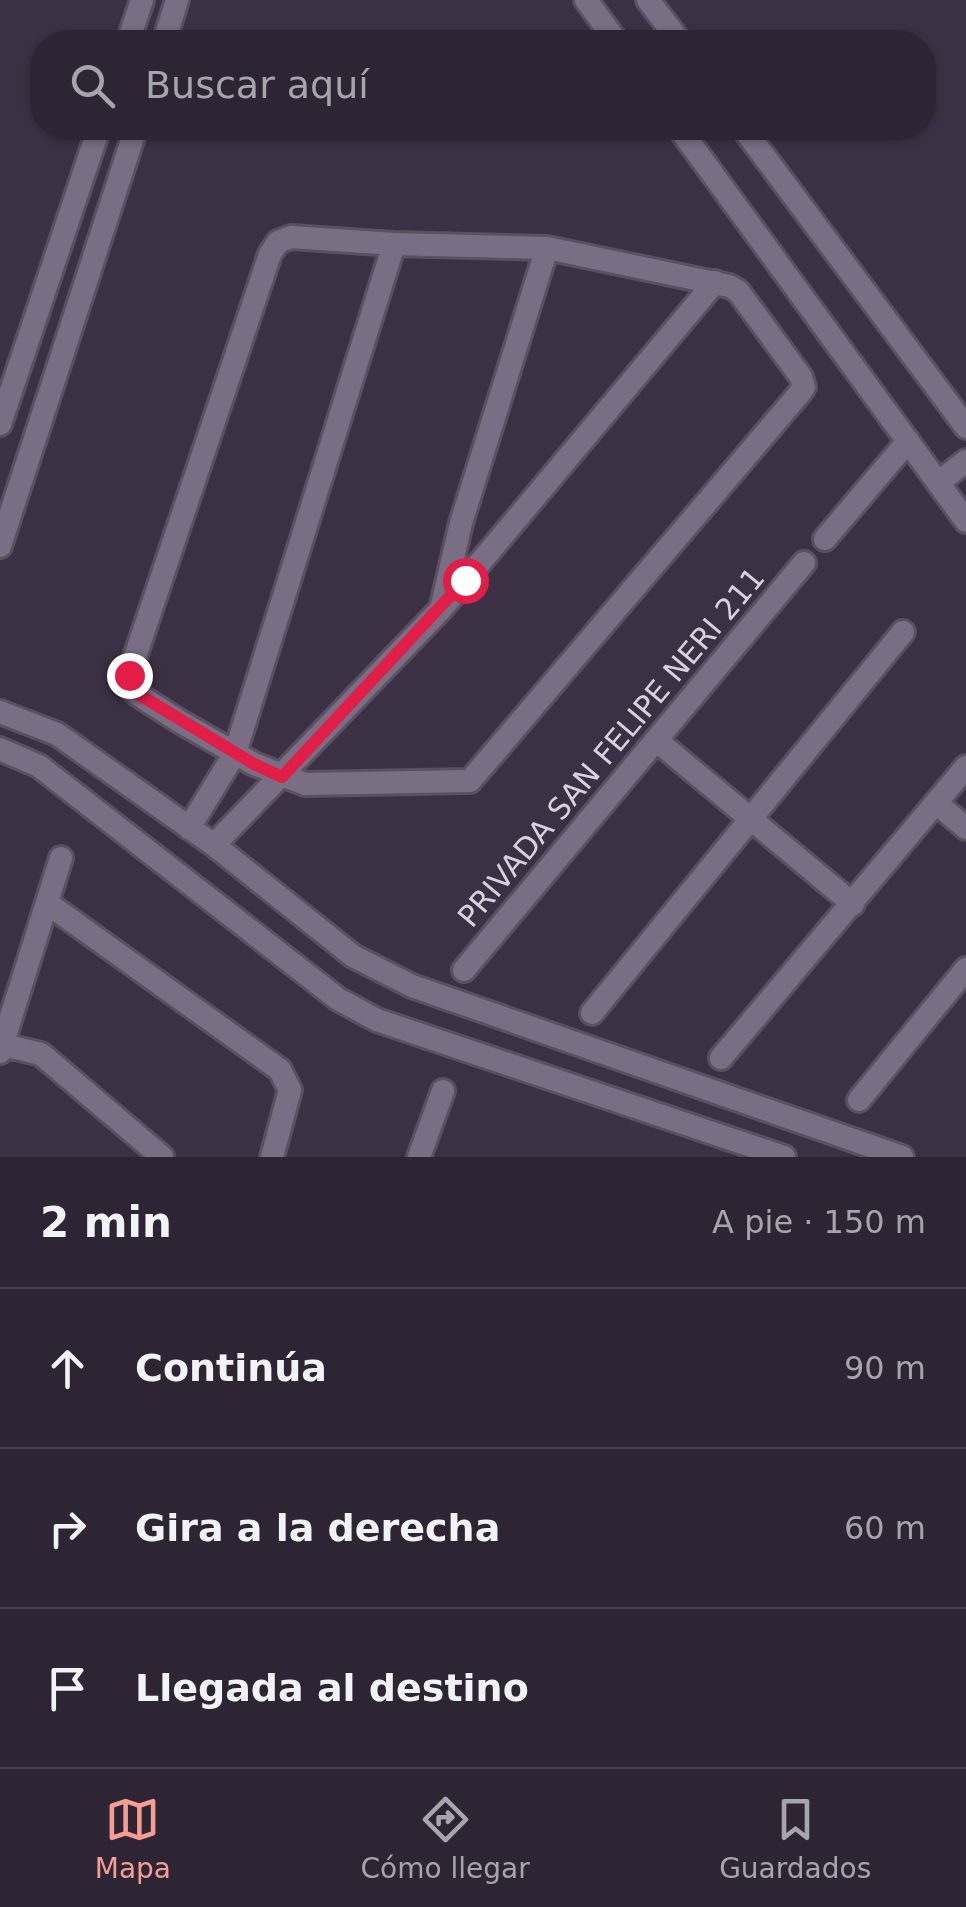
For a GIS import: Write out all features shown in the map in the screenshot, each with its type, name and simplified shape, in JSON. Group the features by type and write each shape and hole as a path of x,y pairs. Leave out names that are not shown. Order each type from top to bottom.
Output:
{"street":[{"path":"132,30 142,0"},
{"path":"168,30 177,0"},
{"path":"586,0 608,30"},
{"path":"648,0 671,30"},
{"path":"0,424 95,140"},
{"path":"0,546 132,140"},
{"path":"688,140 966,521"},
{"path":"752,140 966,427"},
{"path":"291,237 547,248 715,282 738,292 802,377 804,388 470,780 305,784 236,754 138,694 130,686 129,675 270,254 278,242 291,237"},
{"path":"189,828 236,754 394,244"},
{"path":"442,608 461,523 547,248"},
{"path":"214,845 442,608 715,282"},
{"path":"825,539 908,441"},
{"path":"938,483 966,462"},
{"name":"PRIVADA SAN FELIPE NERI 211","path":"464,970 804,563"},
{"path":"592,1013 903,632"},
{"path":"0,712 57,734 214,845 362,962 412,986 902,1157"},
{"path":"656,740 853,904"},
{"path":"0,749 39,766 338,999 376,1020 784,1157"},
{"path":"721,1058 951,796 966,767"},
{"path":"951,796 966,828"},
{"path":"60,858 1,1047 41,1054 162,1157"},
{"path":"47,902 280,1070 290,1090 272,1157"},
{"path":"338,999 362,962"},
{"path":"859,1100 966,969"},
{"path":"419,1157 443,1091"}],"route":[{"path":"129,675 130,686 138,694 282,777 465,580"}]}
